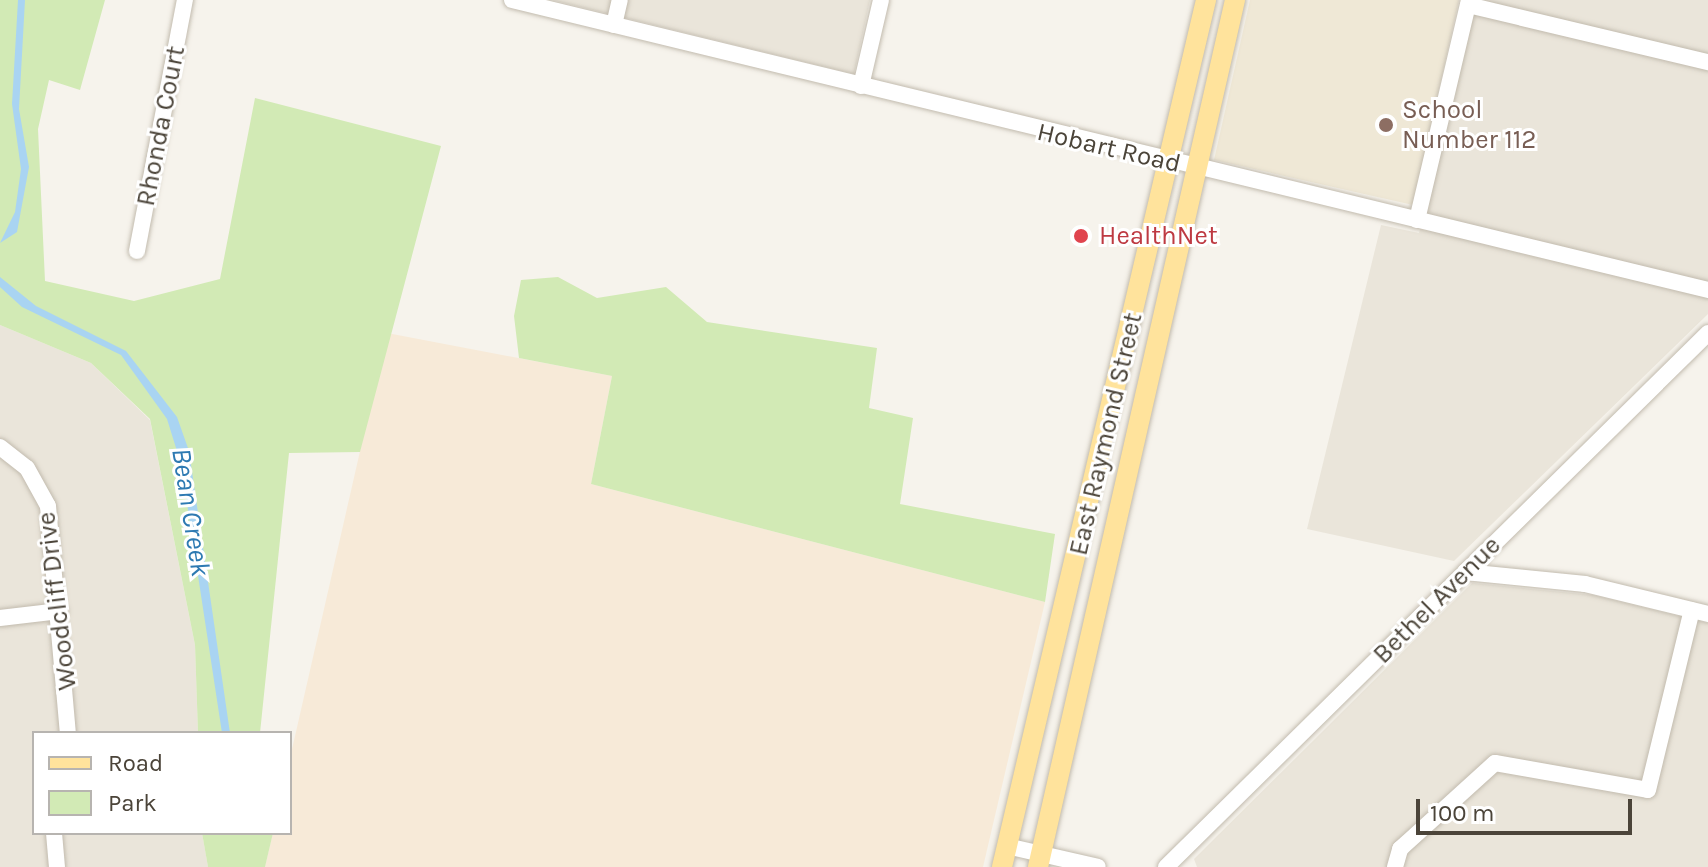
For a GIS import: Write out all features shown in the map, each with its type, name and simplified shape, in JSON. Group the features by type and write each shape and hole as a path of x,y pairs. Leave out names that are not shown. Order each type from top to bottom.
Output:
{"main road":[{"name":"East Raymond Street","path":"1002,867 1011,847 1206,0"},
{"name":"East Raymond Street","path":"1039,860 1235,0"}],"street":[{"name":"Rhonda Court","path":"137,251 185,0"},
{"name":"Hobart Road","path":"512,0 1169,163 1708,290"},
{"path":"614,25 620,0"},
{"path":"861,86 881,0"},
{"path":"1417,220 1468,3 1708,62"},
{"name":"Bethel Avenue","path":"1166,867 1708,333"},
{"name":"Woodcliff Drive","path":"0,447 31,473 48,506 60,611 68,731"},
{"path":"1395,867 1400,849 1495,763 1648,790 1700,612 1585,584 1465,572"},
{"path":"0,618 60,611"},
{"path":"54,835 57,867"},
{"path":"1011,847 1039,860 1098,867"}],"shaded area":[{"path":"552,0 870,0 854,74"},
{"path":"1250,0 1459,0 1413,205 1214,160"},
{"path":"1473,0 1708,0 1708,314 1454,561 1307,529 1381,225 1419,233"},
{"path":"0,325 91,363 150,420 195,645 198,731 32,731 32,835 202,835 208,867 0,867"},
{"path":"387,333 612,376 591,484 1045,602 983,867 265,867 273,835 292,835 292,749"},
{"path":"1472,583 1593,595 1708,623 1708,867 1197,867 1194,859"}],"green space":[{"path":"0,0 105,0 80,90 49,80 38,129 45,281 134,301 220,279 255,98 441,146 360,452 289,453 260,731 198,731 195,645 150,419 91,363 0,325"},
{"path":"558,277 597,298 666,287 707,322 877,348 869,408 913,418 900,504 1055,534 1045,602 591,484 612,376 519,358 514,316 521,280"},
{"path":"202,835 273,835 265,867 208,867"}],"water":[{"path":"18,0 25,0 19,109 29,167 17,232 0,243 15,212 21,169 12,104"},
{"name":"Bean Creek","path":"0,277 36,306 126,351 177,417 189,451 230,731 222,731 181,464 167,419 121,355 22,307 0,287"}],"place":[{"name":"School Number 112","path":"1386,125"},
{"name":"HealthNet","path":"1081,236"}]}
